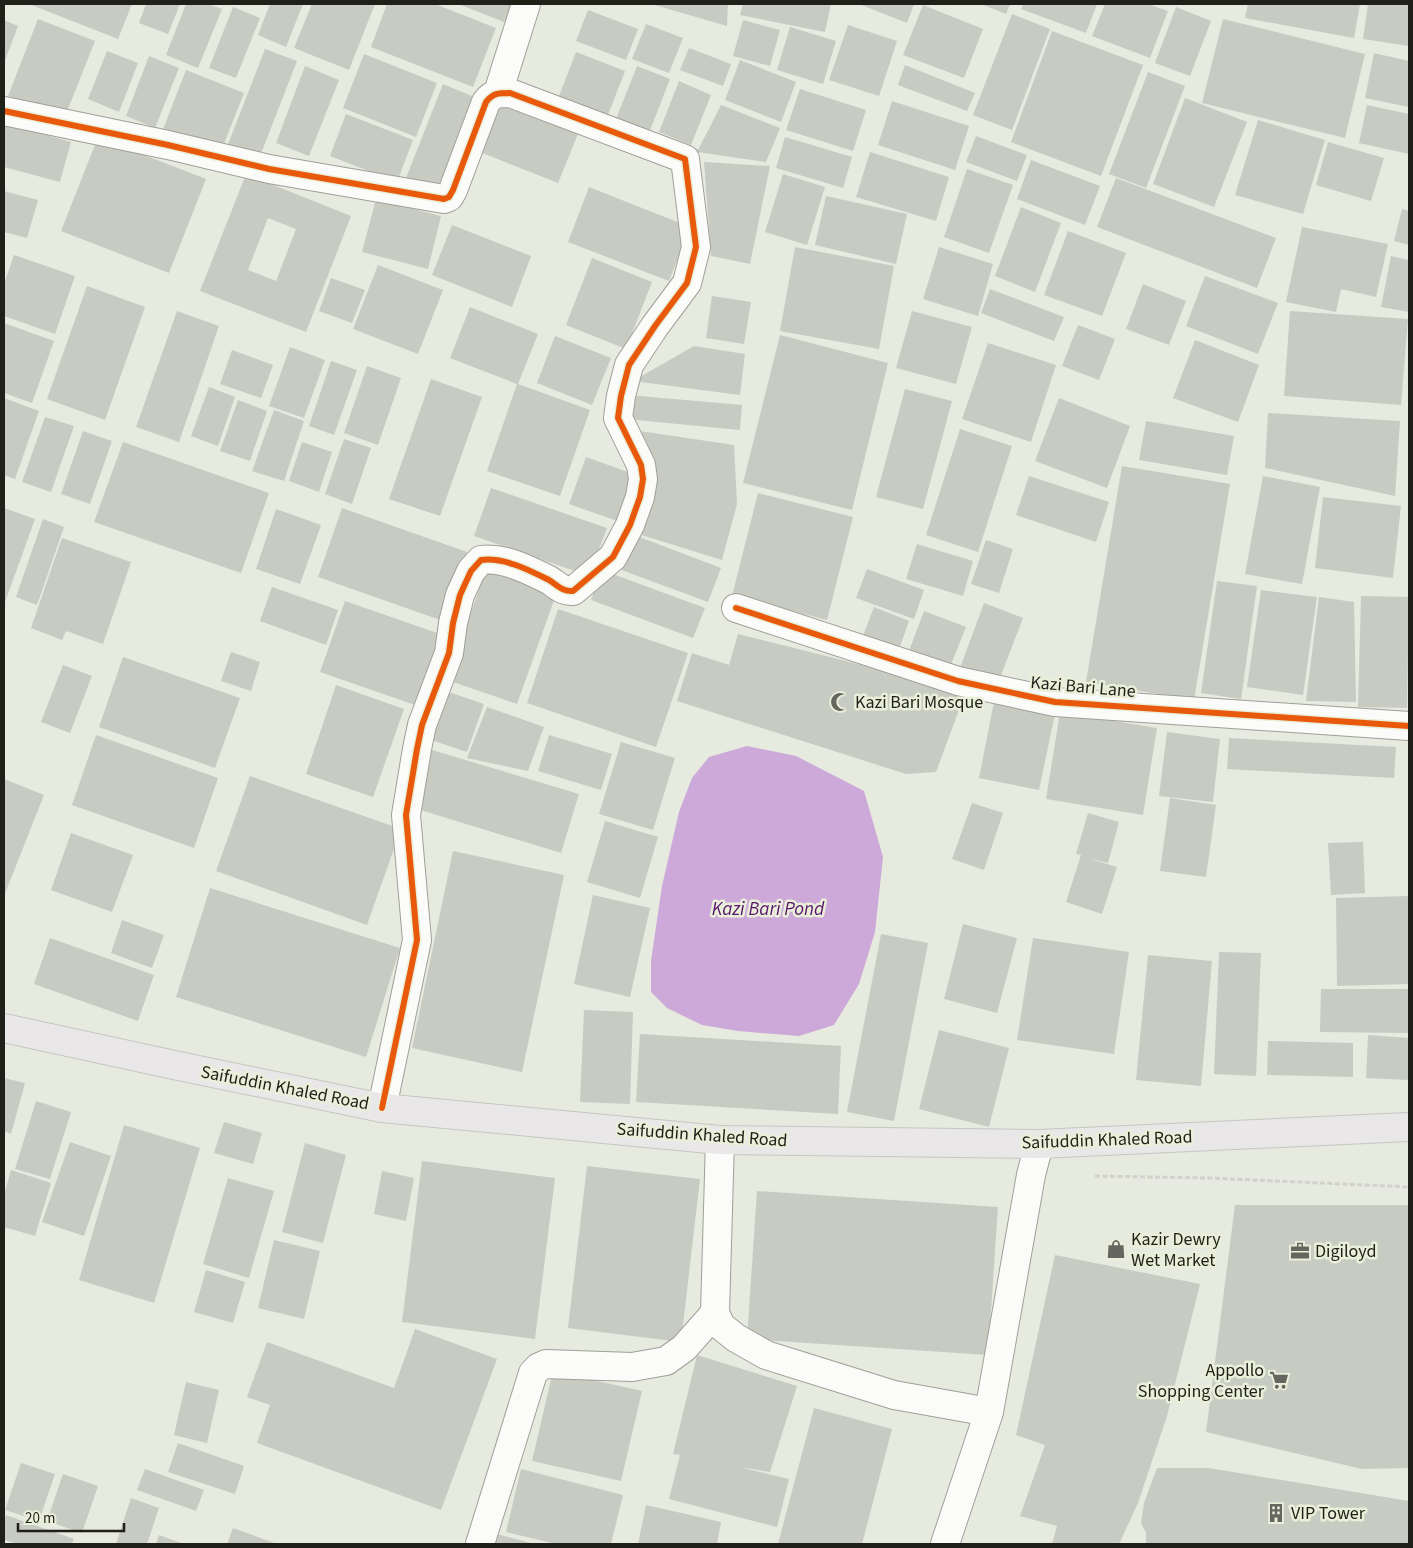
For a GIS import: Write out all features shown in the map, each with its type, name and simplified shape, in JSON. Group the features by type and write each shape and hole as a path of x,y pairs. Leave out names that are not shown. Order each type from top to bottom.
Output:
{"main road":[{"name":"Saifuddin Khaled Road","path":"4,1028 174,1066 382,1108 720,1140 1039,1144 1409,1127"}],"street":[{"path":"498,93 526,4"},
{"path":"4,111 168,145 269,169 444,199 449,197 486,102 492,95 498,93 510,93 685,159 696,247 687,283 629,365 618,418 641,465 640,497 630,525 613,557 573,591 568,592 550,581 508,562 488,559 481,560 471,571 460,595 453,623 449,653 422,725 406,815 417,940 382,1108"},
{"name":"Kazi Bari Lane","path":"736,608 958,681 1055,702 1409,726"},
{"path":"720,1140 715,1313 721,1326 736,1338 766,1355 894,1395 989,1412"},
{"path":"945,1544 989,1412 1031,1175 1039,1144"},
{"path":"480,1544 533,1373 539,1367 546,1364 562,1364 632,1367 666,1361 684,1348 715,1313"}],"water":[{"name":"Kazi Bari Pond","path":"747,746 796,756 864,791 883,857 875,932 859,984 834,1025 799,1036 738,1031 702,1025 667,1008 651,992 651,961 662,886 679,812 692,778 709,757"}],"building":[{"path":"29,4 132,4 118,39"},
{"path":"146,4 180,4 168,34 139,23"},
{"path":"186,4 208,4 222,9 198,68 166,55"},
{"path":"270,4 303,4 286,47 258,35"},
{"path":"312,4 375,4 349,70 294,48"},
{"path":"387,4 435,4 496,28 473,87 371,47"},
{"path":"458,4 511,4 504,22"},
{"path":"651,4 728,4 727,26"},
{"path":"743,4 831,4 825,32 740,15"},
{"path":"859,4 914,4 907,23"},
{"path":"981,4 1010,4 1006,14"},
{"path":"1023,4 1097,4 1086,33 1021,9"},
{"path":"1105,4 1148,4 1168,11 1150,58 1092,36"},
{"path":"1248,4 1360,4 1354,38 1245,18"},
{"path":"1368,4 1409,4 1409,46 1363,39"},
{"path":"923,5 983,29 964,78 903,55"},
{"path":"233,7 260,18 236,78 209,68"},
{"path":"1176,7 1211,21 1190,76 1155,63"},
{"path":"588,10 638,29 626,60 576,41"},
{"path":"1012,14 1050,29 1012,130 973,115"},
{"path":"38,19 95,41 64,119 8,96"},
{"path":"1223,19 1365,54 1345,138 1202,103"},
{"path":"4,20 18,26 4,63"},
{"path":"743,20 780,30 770,66 733,56"},
{"path":"646,24 683,38 669,73 632,59"},
{"path":"848,25 897,41 879,96 829,80"},
{"path":"790,27 836,41 823,84 777,70"},
{"path":"1052,31 1143,65 1101,176 1011,142"},
{"path":"689,48 731,64 723,86 680,70"},
{"path":"265,49 297,61 257,164 225,152"},
{"path":"107,51 138,63 119,112 88,99"},
{"path":"576,52 625,71 608,115 559,96"},
{"path":"1374,53 1409,61 1409,107 1365,98"},
{"path":"364,54 437,83 416,137 343,108"},
{"path":"149,56 179,68 155,128 126,116"},
{"path":"740,60 796,82 781,122 725,100"},
{"path":"905,65 975,93 967,111 898,85"},
{"path":"305,66 339,80 309,156 276,143"},
{"path":"637,66 670,79 649,133 616,119"},
{"path":"186,70 244,93 220,154 162,132"},
{"path":"1148,72 1185,86 1146,188 1109,174"},
{"path":"679,81 711,95 691,145 659,132"},
{"path":"443,84 479,99 443,192 406,178"},
{"path":"800,89 866,110 853,151 786,130"},
{"path":"501,98 580,129 558,183 480,152"},
{"path":"1185,98 1247,122 1214,207 1153,184"},
{"path":"892,101 969,126 955,170 878,145"},
{"path":"721,105 780,128 766,162 697,152"},
{"path":"1367,105 1409,114 1409,154 1359,143"},
{"path":"346,114 413,140 397,182 330,156"},
{"path":"1258,120 1325,140 1303,214 1235,195"},
{"path":"4,123 71,142 60,182 4,167"},
{"path":"976,136 1027,155 1017,181 966,162"},
{"path":"98,137 206,179 169,273 61,231"},
{"path":"785,137 852,157 843,188 776,168"},
{"path":"1328,142 1384,158 1371,201 1316,185"},
{"path":"870,152 949,177 936,221 856,197"},
{"path":"1031,160 1100,186 1085,225 1017,199"},
{"path":"704,162 770,166 750,264 711,256"},
{"path":"967,169 1013,185 989,253 944,237"},
{"path":"246,174 351,216 306,332 200,291","holes":["268,218 296,229 276,281 248,270"]},
{"path":"783,174 825,187 807,245 765,232"},
{"path":"1116,178 1276,238 1257,288 1097,227"},
{"path":"589,187 690,227 669,281 568,242"},
{"path":"4,191 38,200 27,238 4,232"},
{"path":"826,196 907,214 896,264 815,245"},
{"path":"376,199 441,216 428,269 362,252"},
{"path":"1021,207 1061,223 1035,292 995,276"},
{"path":"1402,209 1409,211 1409,245 1394,241"},
{"path":"452,225 531,256 512,307 432,275"},
{"path":"1302,227 1388,244 1376,297 1341,289 1336,312 1286,302"},
{"path":"1068,231 1126,253 1102,316 1044,295"},
{"path":"795,247 894,266 879,349 780,331"},
{"path":"939,247 993,264 978,316 923,299"},
{"path":"14,255 75,276 55,334 4,316 4,284"},
{"path":"1391,256 1409,260 1409,312 1381,307"},
{"path":"592,258 652,282 626,349 566,325"},
{"path":"378,265 443,290 418,354 353,329"},
{"path":"1205,276 1278,303 1258,354 1186,326"},
{"path":"331,278 365,290 352,323 319,311"},
{"path":"1143,284 1186,301 1169,345 1126,329"},
{"path":"87,286 145,307 105,420 47,399"},
{"path":"990,289 1064,317 1054,341 981,313"},
{"path":"712,296 751,302 744,344 706,338"},
{"path":"470,307 538,334 518,384 590,410 560,496 487,471 517,384 450,358"},
{"path":"177,311 219,326 179,442 136,427"},
{"path":"912,311 972,327 956,384 896,368"},
{"path":"1290,311 1408,319 1401,405 1284,396"},
{"path":"4,323 54,341 32,403 4,393"},
{"path":"1078,325 1115,339 1099,380 1062,366"},
{"path":"780,335 888,363 852,510 743,483"},
{"path":"555,336 611,358 592,405 537,383"},
{"path":"1195,340 1259,365 1238,422 1173,398"},
{"path":"988,343 1056,365 1031,442 962,419"},
{"path":"694,346 745,354 740,395 633,381"},
{"path":"290,347 325,360 304,418 269,406"},
{"path":"232,350 273,365 261,398 220,384"},
{"path":"331,361 357,370 334,435 309,426"},
{"path":"367,366 401,378 378,445 344,433"},
{"path":"431,379 482,397 440,516 389,499"},
{"path":"209,387 235,397 218,446 191,436"},
{"path":"905,389 952,401 923,509 876,497"},
{"path":"628,395 742,405 740,430 626,419"},
{"path":"4,398 39,411 15,479 4,475"},
{"path":"1059,398 1130,426 1107,488 1035,461"},
{"path":"238,400 267,411 250,461 220,451"},
{"path":"274,410 304,421 284,481 252,471"},
{"path":"1268,413 1400,421 1395,496 1265,468"},
{"path":"45,417 74,426 51,492 22,482"},
{"path":"1146,421 1234,436 1227,475 1139,460"},
{"path":"960,429 1012,446 978,552 926,535"},
{"path":"633,430 734,445 737,504 722,560 635,533"},
{"path":"83,431 112,441 90,504 61,494"},
{"path":"344,439 371,448 352,504 325,494"},
{"path":"123,442 269,493 241,573 94,522"},
{"path":"302,442 332,452 319,492 289,481"},
{"path":"586,457 639,476 623,523 569,504"},
{"path":"1122,466 1230,484 1194,700 1086,682"},
{"path":"1029,476 1109,502 1096,542 1016,515"},
{"path":"1263,476 1320,487 1302,584 1245,574"},
{"path":"491,488 607,528 589,576 474,536"},
{"path":"758,493 853,517 827,620 732,596"},
{"path":"1323,497 1401,506 1393,578 1315,568"},
{"path":"4,508 35,519 4,605"},
{"path":"342,508 467,552 443,621 318,577"},
{"path":"276,509 321,525 300,584 256,569"},
{"path":"43,519 64,527 37,605 16,597"},
{"path":"629,533 721,568 708,602 616,568"},
{"path":"62,538 131,562 103,644 66,631 62,640 31,628"},
{"path":"986,540 1013,549 999,593 971,584"},
{"path":"917,544 973,561 963,596 906,579"},
{"path":"488,564 558,589 517,704 447,680"},
{"path":"867,569 924,590 914,619 856,598"},
{"path":"602,570 705,608 693,638 591,600"},
{"path":"1217,581 1257,586 1241,699 1201,693"},
{"path":"272,587 338,610 326,645 260,621"},
{"path":"1261,590 1317,597 1303,695 1247,687"},
{"path":"1361,596 1409,597 1407,708 1358,707"},
{"path":"1319,597 1354,602 1356,702 1306,701"},
{"path":"345,601 443,635 418,706 320,672"},
{"path":"984,603 1023,618 998,683 960,668"},
{"path":"874,607 909,621 897,655 861,641"},
{"path":"558,609 688,653 656,747 527,703"},
{"path":"924,611 966,627 948,672 907,656"},
{"name":"Kazi Bari Mosque","path":"738,634 966,691 936,772 906,774 677,701 692,653 729,665"},
{"path":"231,652 260,662 251,691 221,681"},
{"path":"123,657 240,698 215,768 99,727"},
{"path":"63,665 92,676 70,733 41,722"},
{"path":"336,685 404,709 373,797 306,774"},
{"path":"440,689 484,704 467,752 422,737"},
{"path":"995,697 1056,709 1039,790 979,778"},
{"path":"487,707 544,727 528,771 467,758"},
{"path":"1060,712 1157,728 1143,815 1046,799"},
{"path":"1167,732 1220,739 1213,802 1159,796"},
{"path":"96,735 218,778 194,848 72,805"},
{"path":"549,735 612,754 601,790 538,771"},
{"path":"1229,738 1396,747 1394,778 1227,769"},
{"path":"621,742 675,758 653,830 599,814"},
{"path":"432,750 579,794 561,853 414,808"},
{"path":"250,776 401,829 367,925 216,871"},
{"path":"4,779 44,795 4,896"},
{"path":"1170,798 1216,805 1206,877 1160,871"},
{"path":"972,803 1003,813 984,870 952,859"},
{"path":"1088,813 1119,822 1108,863 1087,858 1117,867 1102,914 1066,902 1081,855 1076,854"},
{"path":"605,821 658,837 640,898 587,882"},
{"path":"71,833 133,855 112,912 51,890"},
{"path":"1363,842 1365,893 1331,895 1328,843"},
{"path":"453,851 564,875 522,1072 412,1048"},
{"path":"210,888 400,948 366,1057 176,997"},
{"path":"593,895 650,908 630,997 574,984"},
{"path":"1409,896 1409,984 1337,986 1336,898"},
{"path":"122,920 164,935 152,968 111,953"},
{"path":"963,924 1017,938 997,1013 944,999"},
{"path":"881,934 928,943 894,1121 847,1112"},
{"path":"50,938 154,975 138,1021 34,984"},
{"path":"1033,938 1129,952 1114,1054 1017,1040"},
{"path":"1219,952 1261,953 1256,1076 1214,1074"},
{"path":"1148,955 1212,961 1201,1086 1136,1080"},
{"path":"1321,989 1409,989 1409,1033 1320,1032"},
{"path":"584,1010 633,1012 630,1104 580,1102"},
{"path":"939,1030 1009,1048 989,1127 919,1109"},
{"path":"640,1034 841,1046 838,1114 636,1102"},
{"path":"1368,1035 1409,1038 1409,1080 1366,1078"},
{"path":"1268,1041 1353,1043 1353,1077 1267,1075"},
{"path":"4,1078 25,1083 11,1134 4,1131"},
{"path":"36,1101 71,1112 50,1179 15,1169"},
{"path":"224,1122 262,1133 253,1164 214,1153"},
{"path":"124,1125 200,1148 154,1303 79,1280"},
{"path":"70,1142 111,1156 84,1236 42,1222"},
{"path":"305,1143 346,1155 323,1243 282,1232"},
{"path":"422,1161 555,1178 535,1339 402,1322"},
{"path":"587,1166 700,1179 681,1342 568,1328"},
{"path":"11,1170 51,1183 35,1236 4,1227 4,1195"},
{"path":"382,1171 414,1178 406,1221 374,1214"},
{"path":"228,1178 274,1191 249,1278 203,1264"},
{"path":"757,1191 998,1207 988,1355 747,1339"},
{"path":"1235,1205 1409,1205 1409,1468 1362,1469 1206,1432"},
{"path":"274,1240 320,1251 304,1319 258,1308"},
{"path":"1055,1255 1200,1284 1167,1416 1138,1503 1120,1542 1117,1544 1052,1544 1057,1526 1020,1516 1045,1445 1016,1435"},
{"path":"206,1270 245,1282 233,1323 194,1312"},
{"path":"415,1329 497,1359 441,1510 257,1443 270,1405 247,1397 267,1342 394,1388"},
{"path":"697,1355 797,1386 770,1472 740,1467 789,1479 777,1527 669,1499 680,1455 673,1454"},
{"path":"553,1371 642,1391 621,1481 532,1461"},
{"path":"186,1382 219,1390 207,1443 174,1435"},
{"path":"814,1408 892,1429 862,1544 778,1544"},
{"path":"178,1443 244,1466 235,1494 168,1472"},
{"path":"21,1463 55,1474 39,1521 5,1510"},
{"name":"VIP Tower","path":"1157,1468 1209,1468 1409,1501 1409,1544 1146,1544 1146,1533 1141,1523 1144,1503"},
{"path":"145,1469 204,1490 196,1511 137,1490"},
{"path":"521,1469 623,1495 611,1544 556,1544 506,1532"},
{"path":"63,1474 98,1486 82,1533 47,1521"},
{"path":"131,1498 159,1508 147,1544 116,1544"},
{"path":"646,1505 721,1522 717,1544 638,1544"},
{"path":"6,1515 74,1539 72,1544 18,1544 4,1540"},
{"path":"233,1528 277,1544 227,1544"},
{"path":"497,1534 535,1544 495,1544"},
{"path":"159,1535 184,1544 156,1544"}],"cycle path":[{"path":"4,111 168,145 269,169 444,199 449,197 453,190 486,102 499,93 510,93 685,159 696,247 687,283 629,365 621,396 618,418 641,465 643,479 640,497 630,525 613,557 573,591 563,589 549,580 516,565 499,560 481,560 471,571 460,595 453,623 449,653 422,725 406,815 417,940 382,1108"},
{"path":"736,608 958,681 1055,702 1409,726"}],"place":[{"name":"Kazi Bari Mosque","path":"840,702"},
{"name":"Kazir Dewry Wet Market","path":"1116,1249"},
{"name":"Digiloyd","path":"1300,1251"},
{"name":"Appollo Shopping Center","path":"1279,1380"},
{"name":"VIP Tower","path":"1276,1513"}]}
